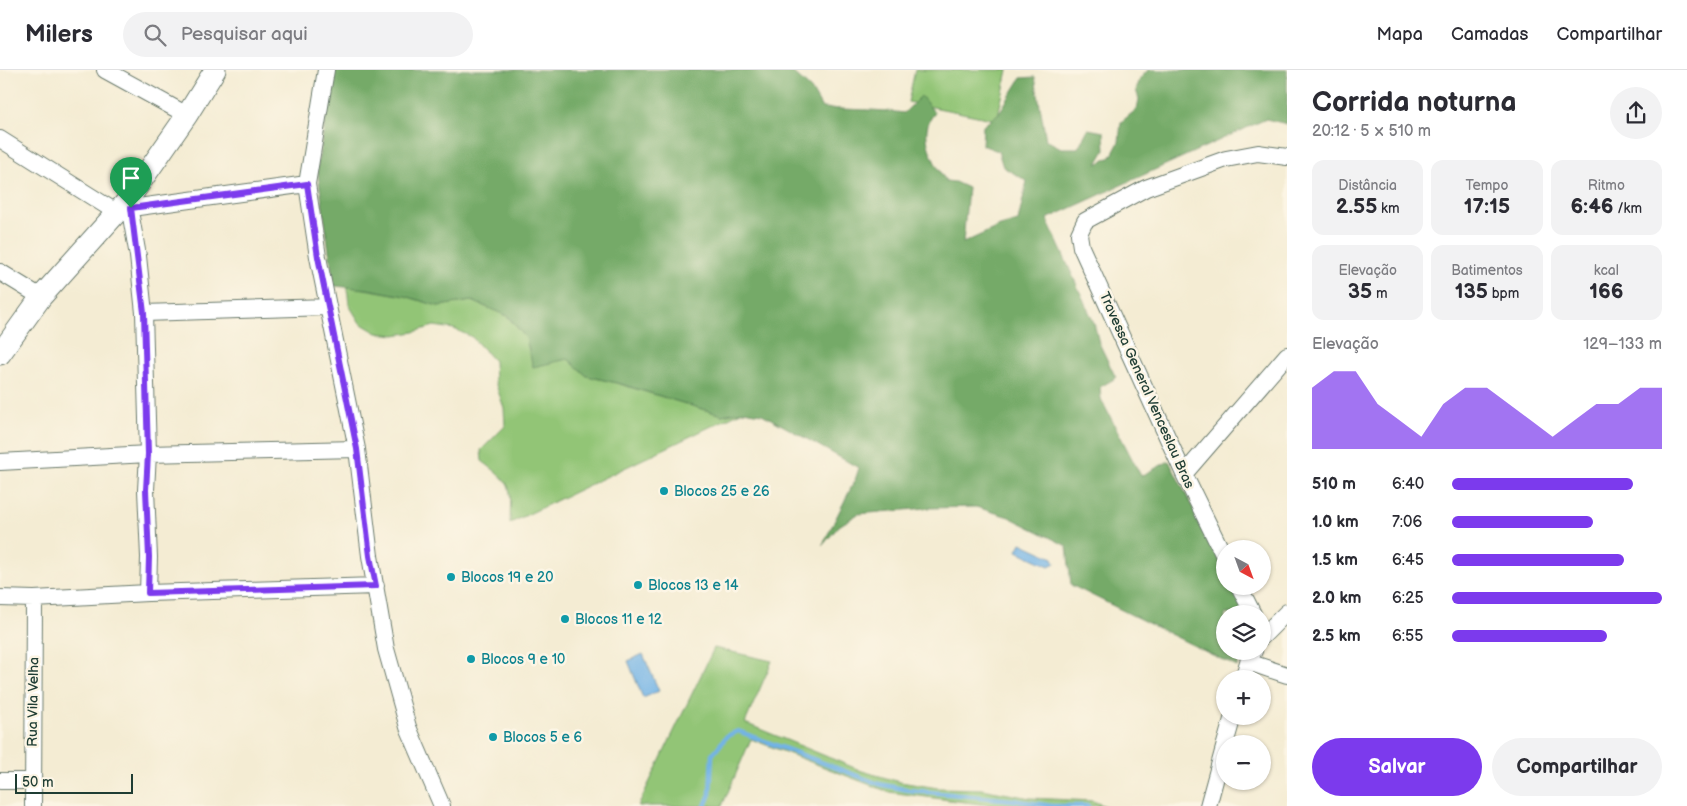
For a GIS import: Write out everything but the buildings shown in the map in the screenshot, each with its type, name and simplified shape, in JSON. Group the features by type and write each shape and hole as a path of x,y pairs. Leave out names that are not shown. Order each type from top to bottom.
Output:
{"street":[{"path":"105,70 187,115"},
{"path":"0,354 41,298 125,207 215,70"},
{"path":"326,70 307,184 318,257 357,449 370,556 386,649 408,728 442,806"},
{"path":"0,139 125,207 307,184"},
{"name":"Travessa General Venceslau Bras","path":"1216,540 1184,474 1081,246 1080,234 1085,221 1146,188 1226,159 1258,153 1287,157"},
{"path":"125,207 144,313 148,454 146,490 149,557 148,593"},
{"path":"0,272 41,298"},
{"path":"144,313 328,307"},
{"path":"1184,474 1287,355"},
{"path":"0,462 148,454 357,449"},
{"path":"0,598 34,599 148,593 376,586"},
{"name":"Rua Vila Velha","path":"33,806 34,599"},
{"path":"1271,628 1287,612"},
{"path":"1258,660 1287,676"},
{"path":"1208,806 1216,777"},
{"path":"0,781 32,781"}],"green space":[{"path":"335,70 790,70 811,89 822,108 904,113 921,96 935,113 927,129 927,138 932,157 946,181 955,182 968,188 963,243 1000,226 1018,221 1027,181 1003,167 998,151 982,145 983,126 999,113 1021,78 1035,77 1046,140 1061,148 1078,148 1088,129 1104,132 1105,150 1097,164 1111,157 1119,142 1121,122 1137,109 1139,99 1136,90 1140,79 1148,70 1287,70 1287,124 1266,119 1047,219 1094,323 1099,343 1116,378 1100,387 1101,399 1141,476 1169,461 1216,552 1216,595 1238,595 1242,605 1216,605 1216,657 1071,585 1067,546 1009,517 976,507 927,508 858,514 839,526 822,546 855,480 859,468 762,414 743,411 722,415 621,384 587,376 568,359 533,367 526,338 508,316 472,301 438,306 405,296 368,289 334,286 317,167"},
{"path":"915,70 1008,70 997,120 908,102"},
{"path":"347,286 405,296 438,306 472,301 507,316 526,338 533,366 568,359 587,376 722,415 743,411 510,523 511,501 508,487 500,475 482,461 481,450 505,426 504,408 495,382 494,361 472,337 454,329 434,326 395,335 377,333 360,323 349,305"},
{"path":"714,648 772,661 745,723 862,771 900,782 938,788 981,789 1030,798 1093,801 1105,806 995,806 889,792 751,739 722,806 638,806"},
{"path":"1223,660 1239,660 1237,667"}],"water":[{"path":"1021,543 1053,558 1055,563 1049,566 1017,551"},
{"path":"643,654 659,691 643,698 628,661"}],"waterway":[{"path":"705,806 710,794 712,755 727,736 738,731 879,784 908,790 1012,800 1052,806 1088,806"}],"place":[{"name":"Blocos 25 e 26","path":"664,491"},
{"name":"Blocos 19 e 20","path":"451,577"},
{"name":"Blocos 13 e 14","path":"638,585"},
{"name":"Blocos 11 e 12","path":"565,619"},
{"name":"Blocos 9 e 10","path":"471,659"},
{"name":"Blocos 5 e 6","path":"493,737"}],"route":[{"path":"307,184 318,257 357,449 370,556 376,586 148,593 149,557 146,490 148,454 144,313 131,208 307,184"}]}
